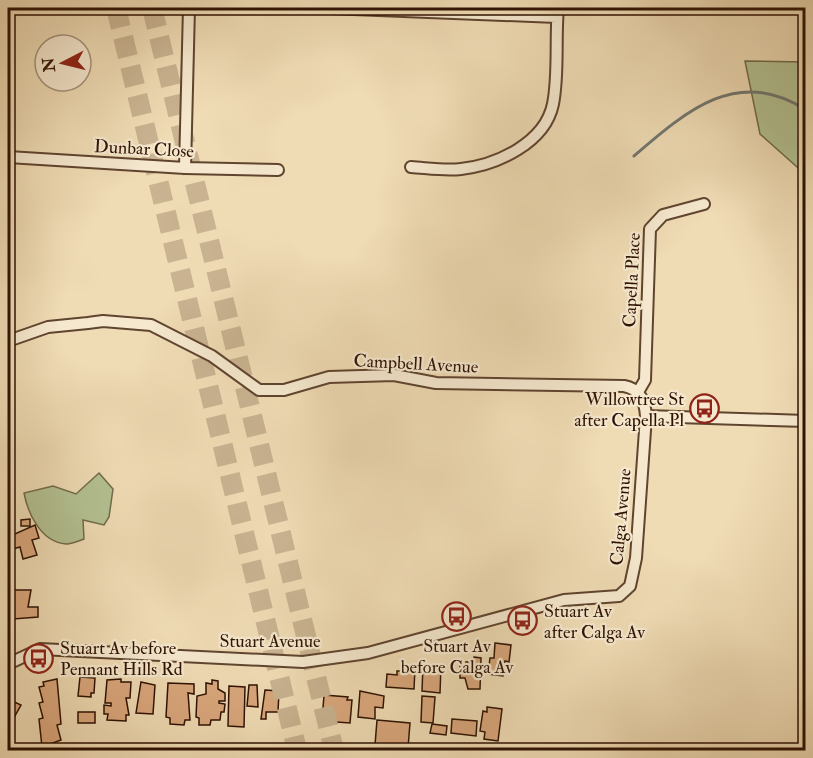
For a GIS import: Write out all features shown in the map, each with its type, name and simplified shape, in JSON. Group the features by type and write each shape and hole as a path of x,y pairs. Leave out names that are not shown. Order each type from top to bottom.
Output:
{"street":[{"path":"184,168 189,8"},
{"path":"328,8 557,12 553,105 540,129 529,141 499,159 472,168 411,167"},
{"name":"Dunbar Close","path":"8,157 184,168 278,170"},
{"name":"Capella Place","path":"638,392 645,380 650,229 663,215 704,204"},
{"name":"Campbell Avenue","path":"8,341 48,327 103,321 152,325 212,357 259,390 284,390 329,377 394,375 436,383 624,386 638,392"},
{"path":"638,392 644,402 646,416 806,422"},
{"name":"Calga Avenue","path":"600,596 619,596 630,586 636,558 646,416"},
{"name":"Stuart Avenue","path":"8,664 40,649 303,662 368,653 528,608 600,596"}],"green space":[{"path":"745,61 805,62 805,174 760,134"},
{"path":"99,473 113,489 109,517 104,525 83,520 84,539 68,544 57,542 43,533 32,518 24,493 53,486 76,494"}],"building":[{"path":"30,519 30,526 21,526 21,520"},
{"path":"35,525 39,538 32,540 37,555 23,559 20,547 9,550 8,537"},
{"path":"14,590 31,590 28,607 38,607 38,617 13,619"},
{"path":"495,643 511,645 509,662 505,661 503,676 488,674 490,658 494,658"},
{"path":"474,657 481,658 480,689 468,689 465,678 460,678 460,665 466,666 466,662 473,662"},
{"path":"423,665 441,666 440,693 422,691"},
{"path":"405,667 415,668 414,689 386,687 387,674 397,675 397,671 405,671"},
{"path":"80,677 95,678 94,693 91,693 91,697 78,696"},
{"path":"57,679 61,724 57,725 61,740 42,747 39,719 43,718 39,703 43,702 39,687 44,686 43,682"},
{"path":"121,679 121,682 131,682 130,698 126,698 129,715 126,715 126,721 107,720 108,714 104,714 104,705 111,706 111,703 105,703 107,680"},
{"path":"212,680 218,681 218,689 225,693 225,701 219,701 225,704 224,712 221,712 220,720 211,720 210,725 199,725 199,718 196,717 197,696 206,694 206,683 212,684"},
{"path":"141,682 155,685 153,714 136,713"},
{"path":"168,683 194,684 194,694 188,693 190,720 185,720 184,725 170,724 170,718 166,717"},
{"path":"249,685 257,685 258,707 247,706"},
{"path":"229,686 245,687 244,727 228,726"},
{"path":"265,690 279,691 278,712 266,712 266,719 261,719"},
{"path":"360,691 384,696 383,708 375,707 375,719 358,717"},
{"path":"324,695 348,697 347,700 352,700 350,723 322,721"},
{"path":"422,696 435,697 433,723 421,722"},
{"path":"8,699 21,705 11,723 8,721"},
{"path":"487,707 502,709 498,741 484,739 485,732 480,731 483,711 487,712"},
{"path":"78,712 95,712 95,723 78,723"},
{"path":"452,719 477,721 476,736 451,733"},
{"path":"377,720 410,723 408,748 375,745"},
{"path":"432,724 447,726 446,735 430,733"}],"waterway":[{"path":"634,156 693,110 735,93 758,92 781,97 806,110"}],"tunnel":[{"path":"116,8 297,750"},
{"path":"152,8 334,750"}],"place":[{"name":"Willowtree St after Capella Pl","path":"705,409"},
{"name":"Stuart Av before Calga Av","path":"457,617"},
{"name":"Stuart Av after Calga Av","path":"523,621"},
{"name":"Stuart Av before Pennant Hills Rd","path":"39,658"}]}
